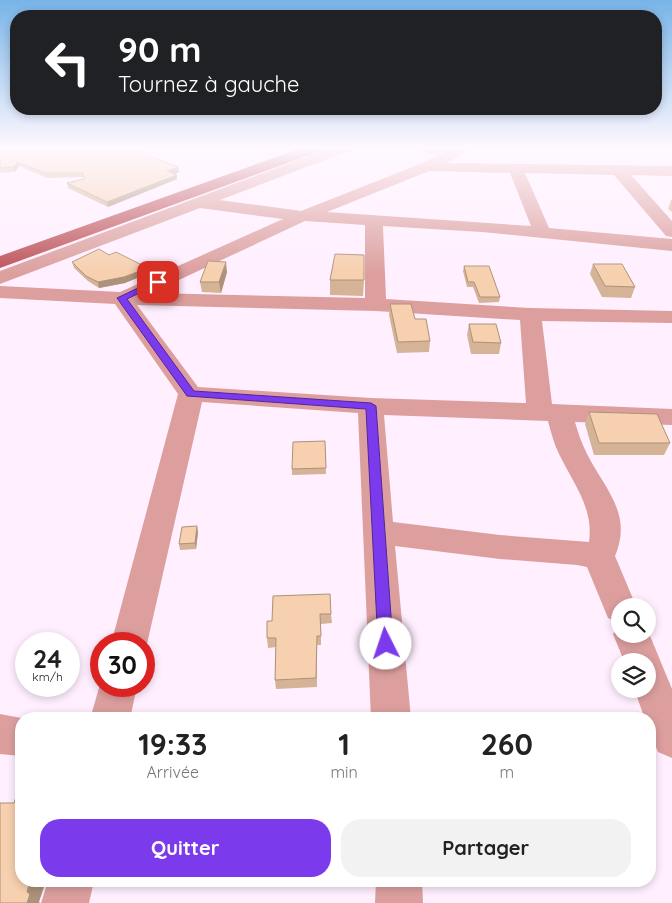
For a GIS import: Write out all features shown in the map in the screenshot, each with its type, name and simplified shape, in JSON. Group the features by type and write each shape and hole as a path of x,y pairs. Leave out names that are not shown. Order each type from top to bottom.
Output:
{"main road":[{"path":"0,262 201,189"}],"street":[{"path":"0,278 236,189"},
{"path":"122,298 303,216 370,189"},
{"path":"523,189 541,233"},
{"path":"635,189 672,232"},
{"path":"200,203 303,216 491,227 672,245"},
{"path":"374,221 376,305"},
{"path":"0,292 122,298 376,305 530,314 672,317"},
{"path":"122,298 191,394 132,632"},
{"path":"530,314 550,413 597,495 604,518 608,539 600,556 616,598"},
{"path":"191,394 371,406 672,417"},
{"path":"371,406 391,712"},
{"path":"378,532 445,541 577,552 600,556"},
{"path":"112,712 115,697"},
{"path":"656,697 672,738"},
{"path":"0,734 15,735"},
{"path":"65,903 69,887"},
{"path":"399,887 399,903"}],"building":[{"path":"80,189 140,189 107,202"},
{"path":"99,249 109,255 116,252 148,268 124,277 98,282 86,276 72,262"},
{"path":"335,254 364,255 364,280 330,280"},
{"path":"208,261 226,262 219,282 200,282"},
{"path":"593,264 622,264 635,287 605,286"},
{"path":"464,266 489,266 500,297 480,297 474,282 468,282"},
{"path":"390,304 411,304 415,319 426,319 430,341 398,342"},
{"path":"469,324 496,324 501,343 473,342"},
{"path":"589,412 657,414 670,443 599,443"},
{"path":"325,441 326,468 292,469 293,442"},
{"path":"197,526 195,543 179,544 182,527"},
{"path":"330,594 331,614 320,614 321,636 317,636 316,678 275,680 276,638 267,638 267,621 272,621 273,596"},
{"path":"15,800 15,887 28,887 27,892 30,894 27,903 0,903 0,803 14,803"}],"route":[{"path":"158,282 122,298 191,394 371,406 386,644"}]}
